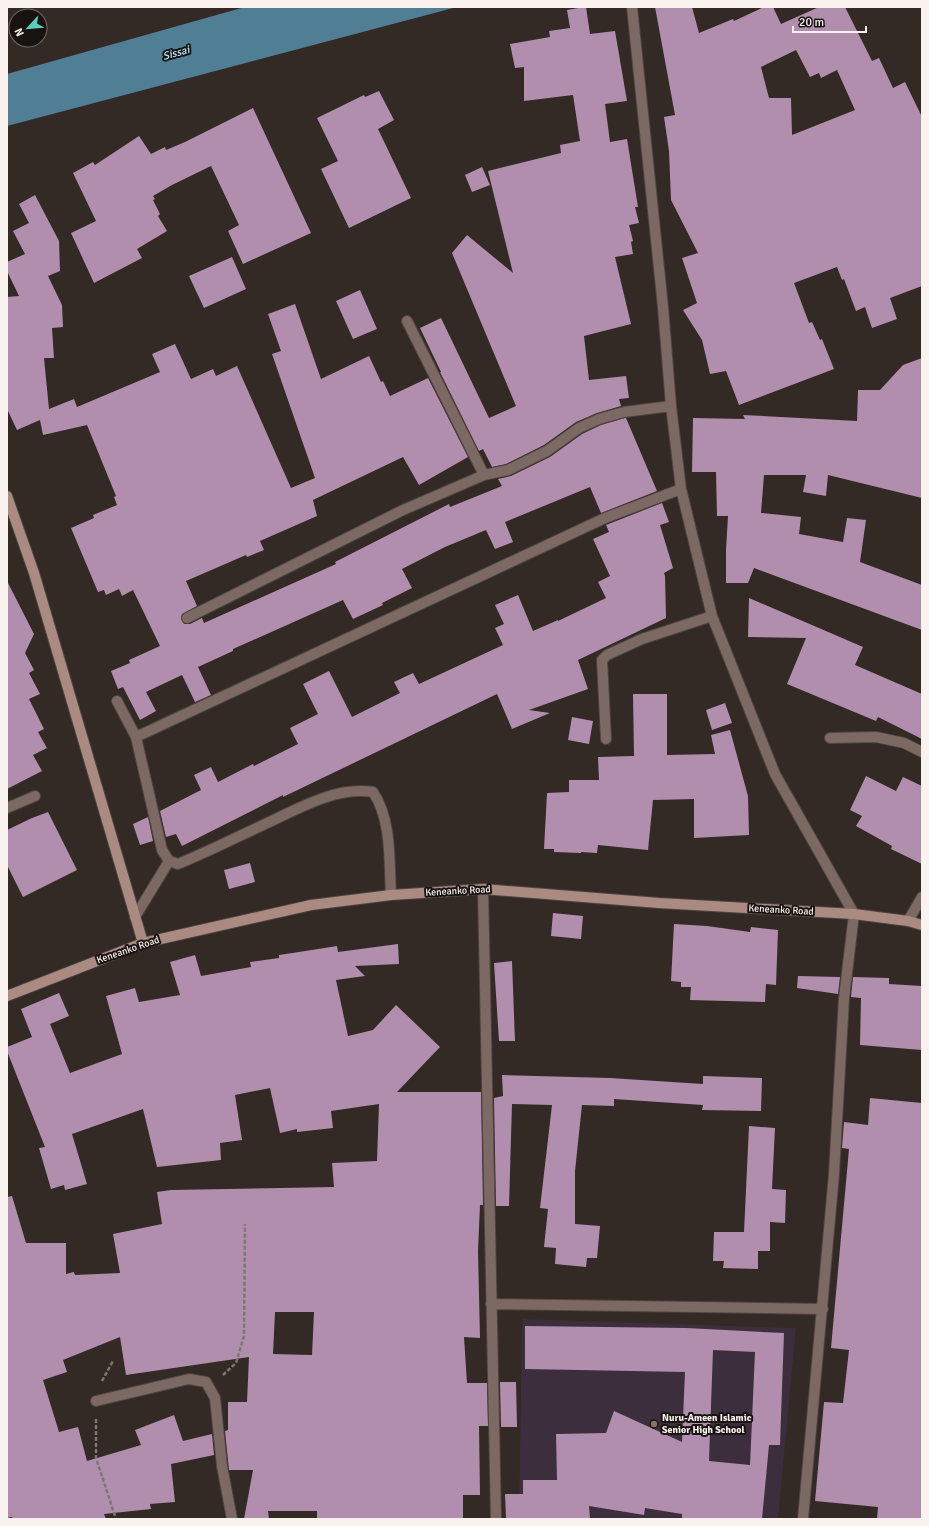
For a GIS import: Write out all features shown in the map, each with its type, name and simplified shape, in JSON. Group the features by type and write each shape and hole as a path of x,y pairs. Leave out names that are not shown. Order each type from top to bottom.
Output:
{"street":[{"path":"632,7 680,489 712,616 774,774 854,914 844,998 834,1174 803,1519"},
{"path":"407,321 484,474"},
{"path":"187,618 403,510 484,474 508,470 547,451 579,428 599,419 624,412 671,406"},
{"path":"136,737 605,518 680,489"},
{"path":"7,496 34,573 143,943"},
{"path":"606,739 602,660 607,655 642,639 712,616"},
{"path":"117,701 136,737 162,850 169,861 178,864 310,803 339,793 362,790 373,792 379,801 386,821 391,895"},
{"path":"830,738 876,737 904,743 922,752"},
{"path":"7,808 35,796"},
{"path":"135,917 169,861"},
{"path":"483,889 496,1519"},
{"name":"Keneanko Road","path":"7,996 143,943 311,905 391,895 483,889 659,903 854,914 908,921 922,925"},
{"path":"908,921 922,897"},
{"path":"491,1304 823,1309"},
{"path":"96,1401 189,1379 206,1382 215,1398 222,1466 232,1519"}],"path":[{"path":"206,1382 222,1376 236,1363 244,1336 245,1224"},
{"path":"113,1361 100,1385 96,1401 96,1458 116,1519"}],"shaded area":[{"name":"Nuru-Ameen Islamic Senior High School","path":"522,1319 796,1328 778,1519 519,1519"}],"water":[{"name":"Sissai","path":"245,7 457,7 7,126 7,74"}],"building":[{"path":"586,7 590,34 615,31 627,101 605,104 610,142 627,139 638,207 635,207 639,223 629,225 633,241 631,242 633,254 615,257 631,324 584,336 589,380 626,376 629,398 619,399 621,406 597,413 576,422 544,445 506,464 492,467 483,449 479,451 420,328 441,318 489,418 516,406 452,253 467,235 513,273 488,171 561,153 560,145 580,141 573,95 524,101 524,67 515,68 510,44 550,37 549,31 570,28 567,10"},
{"path":"655,7 692,7 699,33 733,19 734,21 764,7 773,7 781,24 819,7 845,7 872,61 879,58 893,88 905,82 922,117 922,286 890,298 897,319 872,328 865,307 856,311 844,279 842,280 837,267 794,283 809,323 812,322 820,340 822,339 834,369 739,405 726,371 710,374 702,340 683,310 697,303 682,258 698,253 671,200 669,151 664,117 675,115","holes":["796,50 810,77 819,73 821,78 837,70 855,110 792,135 791,98 769,98 761,67"]},
{"path":"379,91 394,120 378,129 411,198 349,228 321,169 338,161 317,118 364,95 365,97"},
{"path":"253,108 311,233 243,264 228,231 239,225 211,166 153,196 155,199 153,200 160,214 158,216 167,231 137,249 142,258 94,283 71,233 96,221 73,173 93,162 95,165 139,136 151,154 165,147 166,150 185,142"},
{"path":"482,167 490,185 472,192 465,175"},
{"path":"35,195 59,241 60,271 48,276 62,305 63,327 52,328 54,358 44,358 49,409 74,399 77,407 160,372 152,354 175,344 191,379 213,369 216,376 237,366 291,488 315,478 272,354 281,351 268,314 295,304 321,379 369,356 381,382 383,381 390,396 428,378 468,457 419,485 403,457 313,500 317,516 260,541 264,550 247,557 246,555 186,581 197,606 182,614 181,618 184,624 190,624 202,618 204,623 336,564 335,562 449,504 450,507 502,486 498,479 511,476 550,457 582,434 601,425 625,418 657,491 601,513 590,487 505,522 513,542 495,549 486,530 445,547 402,569 412,588 382,603 383,605 353,619 343,600 233,649 233,651 198,667 211,695 195,702 182,675 146,692 156,711 140,720 123,687 118,689 111,671 130,663 129,660 160,646 133,590 122,596 119,589 106,595 104,590 98,592 71,528 94,518 93,515 117,505 114,497 116,496 87,425 43,435 40,420 17,430 7,409 7,297 19,296 7,271 7,262 25,254 13,231 29,223 19,204"},
{"path":"232,257 246,289 204,308 189,276"},
{"path":"360,290 377,329 353,339 336,301"},
{"path":"922,358 922,498 828,475 826,496 803,492 806,475 764,475 761,513 801,517 799,534 843,542 847,518 866,520 860,562 922,585 922,630 754,568 748,583 726,583 728,516 717,516 716,472 692,472 693,418 745,419 743,415 857,421 858,390 880,390 903,365"},
{"path":"662,503 669,522 660,525 673,568 664,573 666,618 578,660 588,689 529,710 550,713 512,729 497,694 283,797 283,795 182,846 176,834 166,837 160,811 201,790 194,775 211,767 218,782 253,764 254,766 298,744 290,728 318,714 303,684 329,671 352,717 400,693 394,682 413,673 419,684 503,645 495,628 504,624 495,605 518,595 533,631 606,598 598,582 610,576 593,539 609,532 606,525"},
{"path":"7,581 34,634 25,653 34,670 29,673 40,694 29,699 44,729 38,732 47,748 33,755 42,771 7,789"},
{"path":"749,598 863,647 855,665 922,694 922,739 878,717 876,721 787,684 806,638 748,637"},
{"path":"633,694 667,694 667,755 715,754 711,735 730,730 748,796 749,835 694,838 694,799 653,800 648,850 598,845 597,853 554,852 554,849 544,849 547,793 569,792 569,780 599,780 598,757 634,756"},
{"path":"725,703 732,723 712,730 706,710"},
{"path":"572,717 593,721 589,744 568,740"},
{"path":"866,776 896,791 903,777 922,786 922,864 891,849 892,846 856,826 862,816 850,810"},
{"path":"48,812 77,870 23,897 7,865 7,830"},
{"path":"148,817 153,841 140,845 133,824"},
{"path":"250,863 255,882 229,889 224,870"},
{"path":"553,913 583,916 581,939 551,936"},
{"path":"674,924 707,926 750,932 751,927 778,930 776,985 766,984 765,1002 690,1000 691,987 681,987 681,982 671,981"},
{"path":"398,944 399,964 355,966 365,976 336,980 348,1036 373,1030 396,1005 440,1047 397,1092 481,1092 483,1205 480,1205 478,1251 480,1338 464,1337 467,1383 487,1383 488,1426 479,1426 480,1495 463,1495 463,1519 317,1519 317,1511 268,1511 269,1519 244,1519 253,1470 229,1470 225,1431 228,1430 228,1402 247,1402 249,1357 126,1375 120,1337 63,1360 67,1372 43,1380 59,1432 78,1427 87,1461 141,1445 135,1430 174,1415 183,1441 212,1434 214,1455 171,1464 175,1502 150,1504 151,1509 104,1514 106,1519 7,1518 7,1197 12,1196 26,1243 66,1243 66,1274 74,1272 75,1275 120,1273 113,1234 162,1224 157,1192 171,1190 334,1187 332,1163 377,1161 379,1104 331,1111 333,1128 297,1132 297,1129 280,1133 270,1088 235,1095 242,1140 220,1143 221,1160 157,1167 143,1109 72,1134 87,1184 65,1190 64,1185 51,1189 39,1148 45,1147 7,1051 7,1047 32,1037 21,1009 59,993 69,1016 50,1024 70,1073 122,1054 106,996 135,988 139,1002 180,995 170,962 195,955 201,976 251,967 250,962 279,958 279,955 337,946 338,952","holes":["275,1312 314,1312 312,1355 273,1354"]},
{"path":"512,961 515,1041 499,1041 494,963"},
{"path":"798,976 840,977 838,994 797,988"},
{"path":"853,977 889,978 889,984 922,986 922,1050 860,1045 861,998 851,997"},
{"path":"502,1075 610,1078 703,1084 703,1076 762,1078 761,1111 702,1110 703,1105 614,1099 614,1106 582,1105 575,1171 575,1224 600,1226 597,1258 587,1258 586,1267 555,1264 556,1248 544,1247 548,1209 540,1208 552,1105 512,1104 509,1206 496,1206 494,1098 503,1096"},
{"path":"870,1098 922,1103 922,1519 877,1519 878,1507 815,1501 824,1402 843,1403 849,1350 831,1348 849,1149 842,1148 844,1122 868,1125"},
{"path":"749,1126 775,1128 772,1189 786,1190 785,1223 770,1222 770,1251 758,1251 758,1269 723,1268 724,1261 713,1261 714,1232 744,1232"},
{"name":"Nuru-Ameen Islamic Senior High School","path":"525,1326 686,1328 784,1333 780,1445 769,1445 762,1519 682,1519 682,1514 645,1508 644,1515 589,1506 590,1519 506,1519 505,1494 523,1494 523,1480 557,1480 556,1434 606,1433 614,1411 682,1442 685,1372 525,1369","holes":["713,1350 755,1352 750,1465 709,1461"]},
{"path":"500,1382 516,1382 517,1427 501,1427"}],"place":[{"name":"Nuru-Ameen Islamic Senior High School","path":"654,1424"}]}
